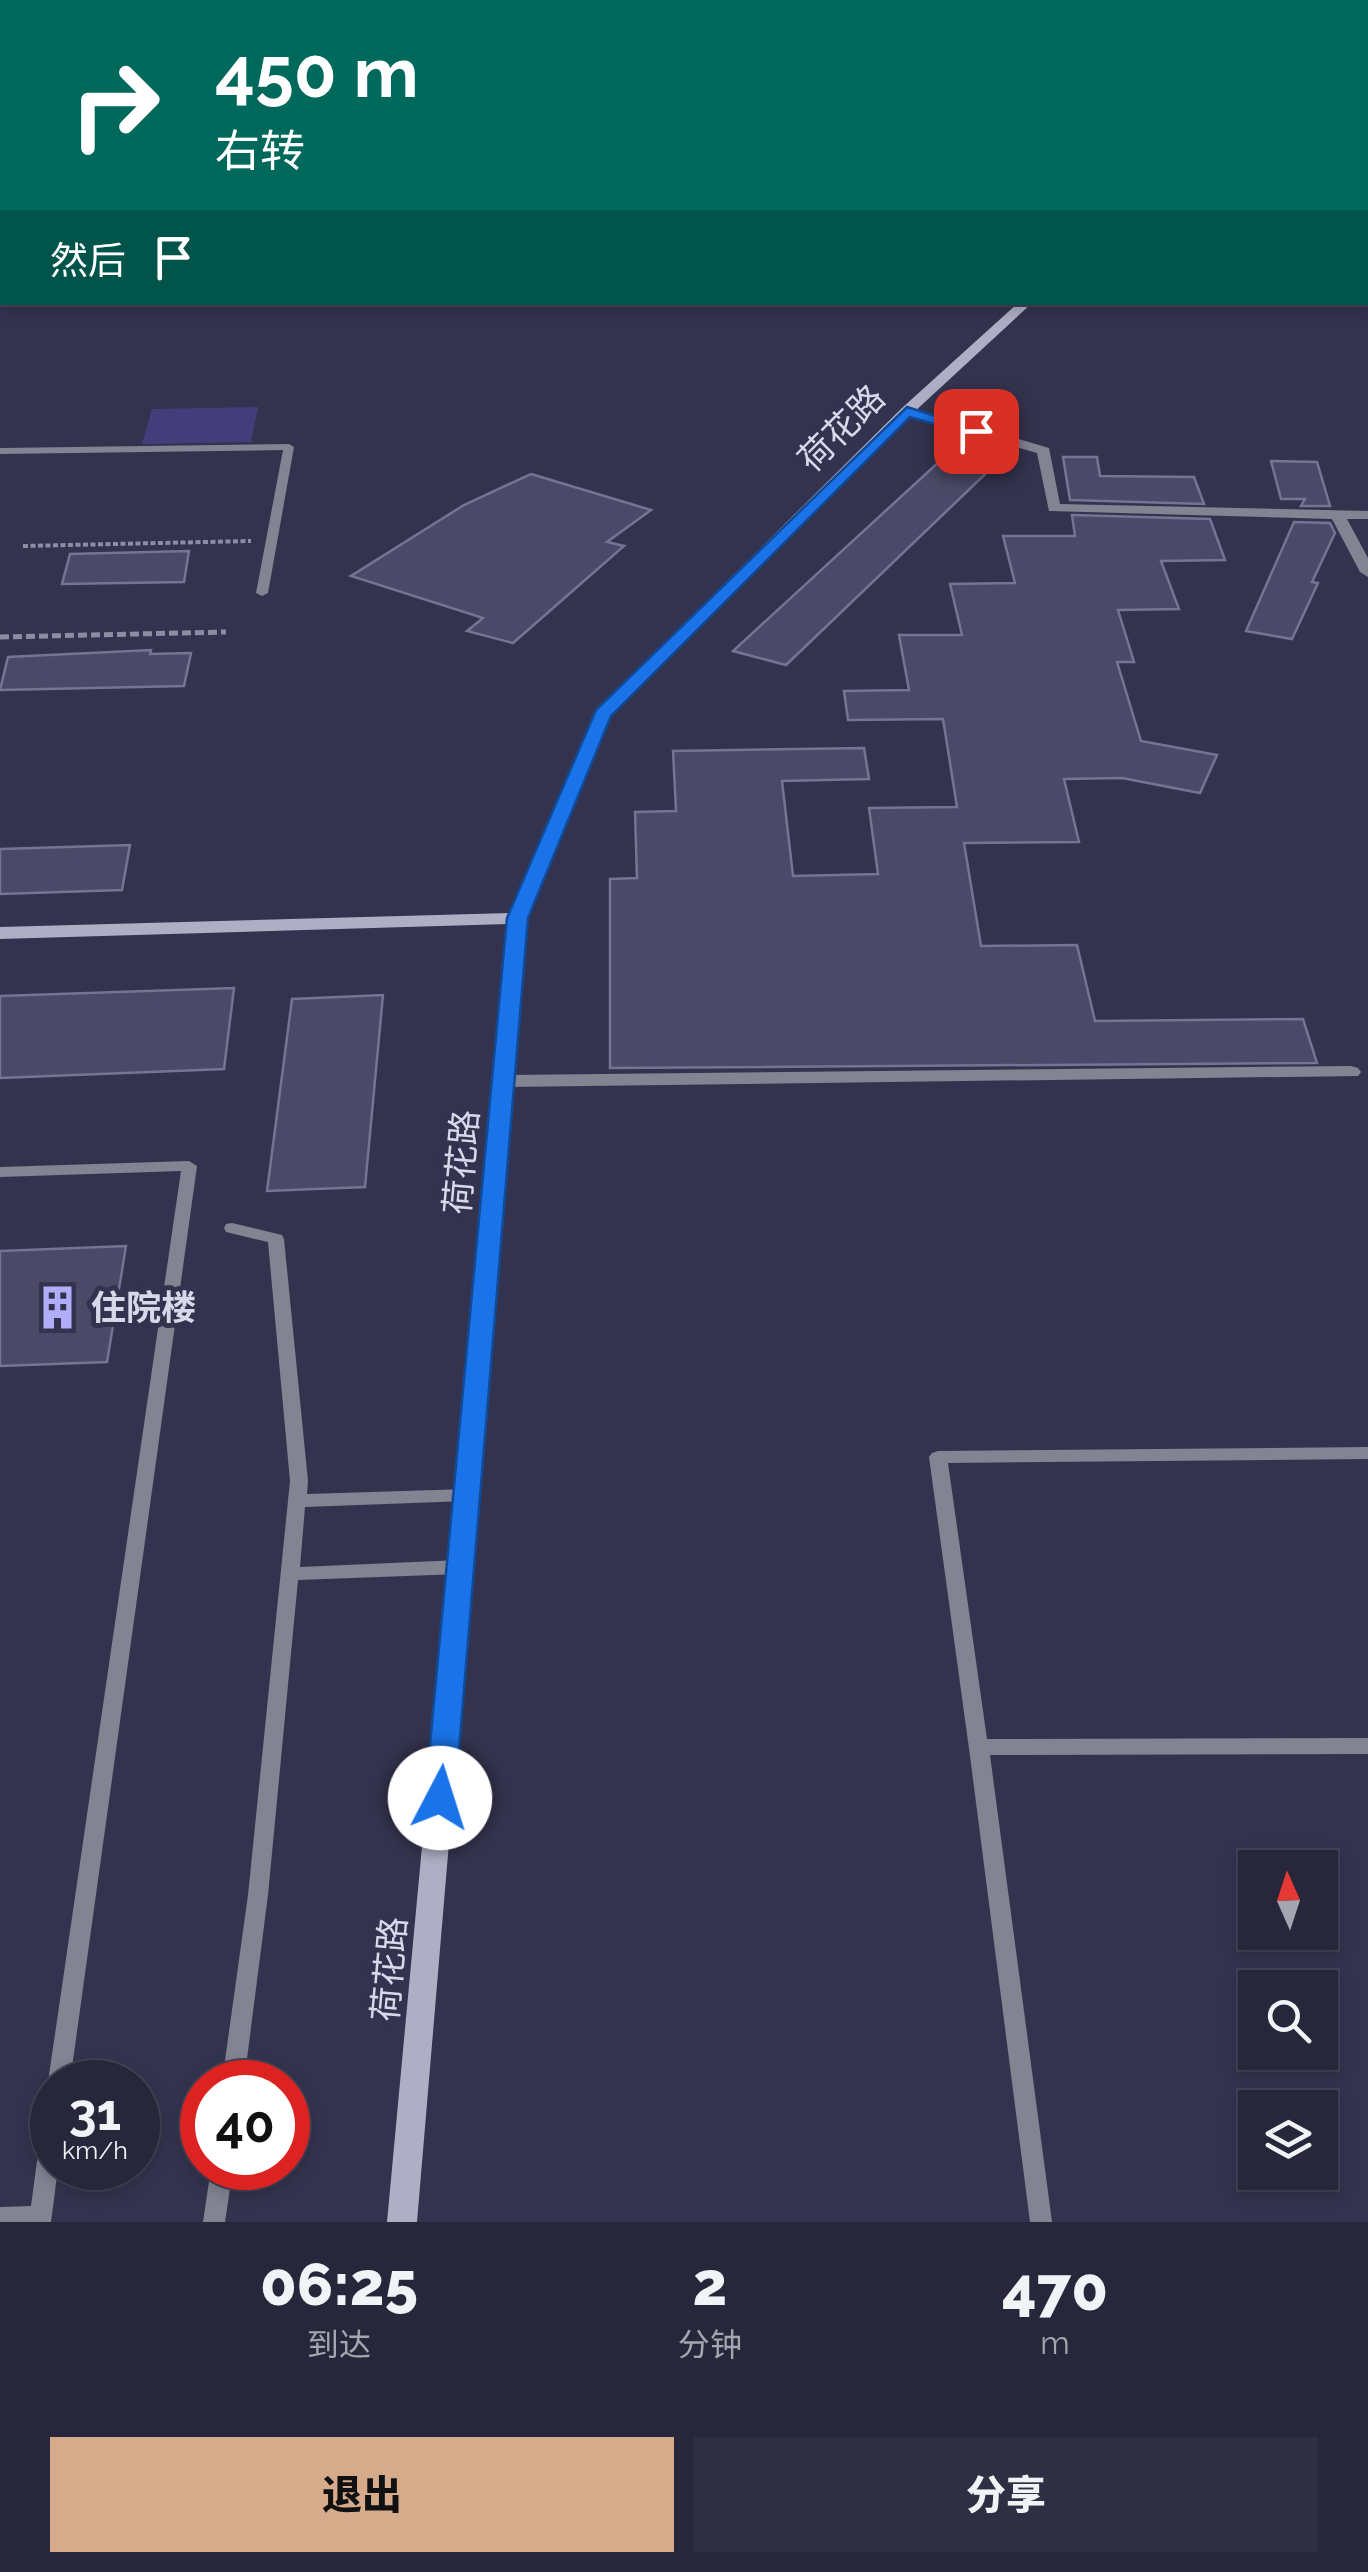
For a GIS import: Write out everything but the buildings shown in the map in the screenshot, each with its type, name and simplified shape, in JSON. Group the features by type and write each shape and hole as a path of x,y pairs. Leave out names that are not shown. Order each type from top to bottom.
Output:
{"street":[{"name":"荷花路","path":"402,2222 518,918 602,714 907,412 1024,305"},
{"path":"907,412 1044,450 1054,508 1368,515"},
{"path":"1337,515 1368,572"},
{"path":"0,932 518,918"},
{"path":"504,1081 1351,1072"}],"lane":[{"path":"0,452 289,447 262,593"},
{"path":"0,1172 189,1166 62,2060"},
{"path":"232,1228 276,1239 300,1481 258,1895 236,2060"},
{"path":"1040,2222 938,1457 1368,1453"},
{"path":"297,1501 466,1495"},
{"path":"290,1574 460,1567"},
{"path":"980,1763 979,1748 1368,1746"},
{"path":"0,2218 40,2219 44,2190"},
{"path":"214,2222 219,2190"}],"path":[{"path":"23,546 272,541"},
{"path":"0,636 226,632"}],"shaded area":[{"path":"258,407 251,442 142,444 152,409"}],"place":[{"name":"住院楼","path":"58,1307"}],"route":[{"path":"440,1798 518,918 602,714 907,412 976,431"}]}
